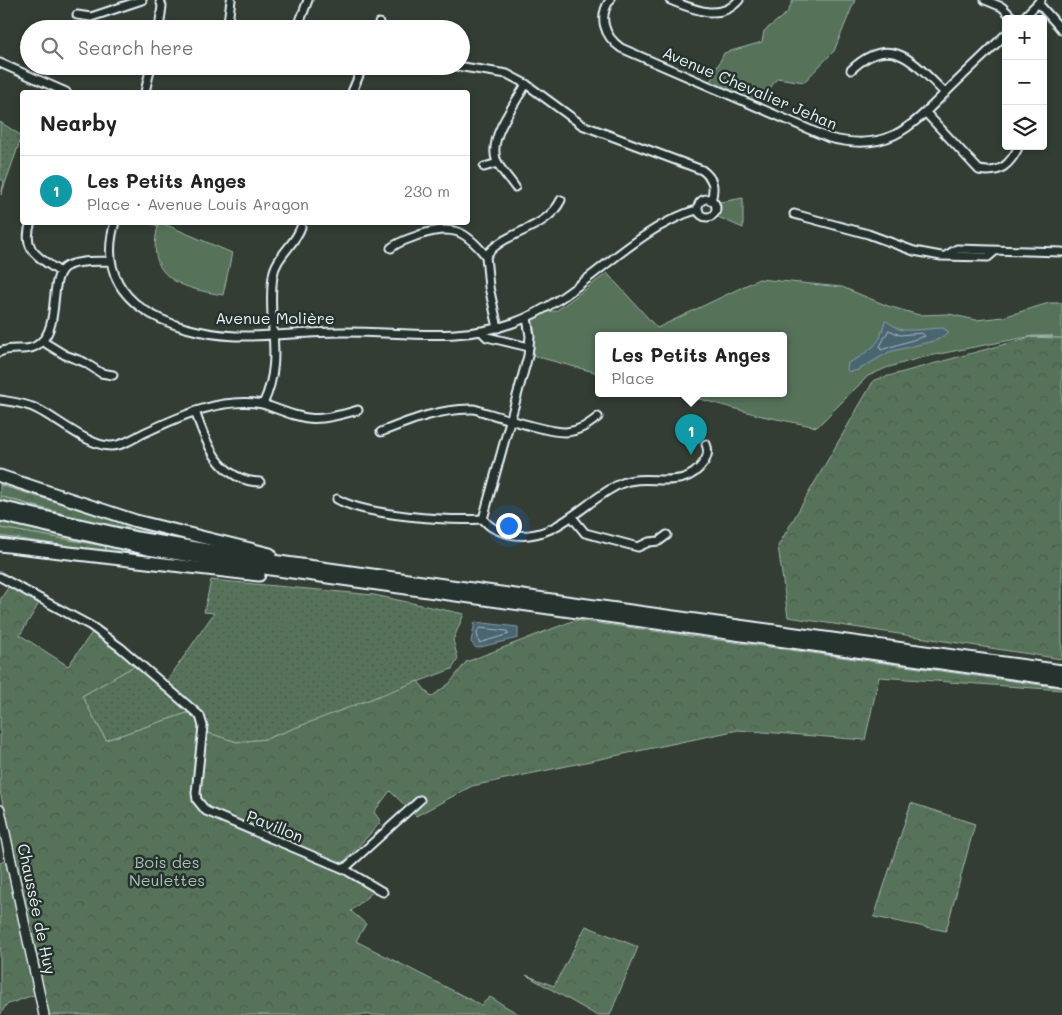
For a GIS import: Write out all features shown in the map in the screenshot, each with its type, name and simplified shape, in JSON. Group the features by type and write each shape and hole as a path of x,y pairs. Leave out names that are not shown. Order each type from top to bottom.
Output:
{"highway":[{"path":"0,476 136,522 222,544 322,563 328,574"},
{"path":"0,507 137,538 328,574 1062,671"},
{"path":"0,515 148,549 1062,680"},
{"path":"0,545 315,581 328,574"}],"main road":[{"name":"Chaussée de Huy","path":"0,810 44,1015"}],"street":[{"path":"77,15 90,17 142,0"},
{"path":"160,0 162,6 160,20"},
{"path":"228,20 231,0"},
{"path":"300,20 308,0"},
{"name":"Avenue Chevalier Jehan","path":"610,0 603,14 604,24 612,42 620,48 829,138 847,142 878,142 903,132 926,113 1002,38"},
{"path":"670,0 711,13 729,9 740,0"},
{"path":"985,0 1002,7 1010,15"},
{"path":"1026,15 1040,2 1062,30"},
{"path":"851,70 877,53 895,52 911,59 945,94"},
{"path":"0,63 20,72"},
{"path":"470,70 501,72 526,84 580,124 702,170 710,177 714,186 711,201"},
{"path":"27,75 61,90"},
{"path":"145,90 149,75"},
{"path":"353,90 359,75"},
{"path":"515,187 498,163 496,148 498,136 526,84"},
{"path":"926,113 978,170 1000,169 1013,159 1017,150"},
{"path":"484,167 498,163"},
{"path":"486,256 498,244 535,226 558,208 561,200"},
{"name":"Avenue Molière","path":"711,201 716,207 712,216 702,216 698,210 701,202 711,201"},
{"name":"Avenue Molière","path":"114,225 110,244 110,261 115,278 123,292 134,303 150,314 178,325 236,336 341,332 460,335 498,328 527,318 559,300 643,236 684,213 698,210"},
{"path":"794,214 868,234 914,251 947,256 988,257 995,251 1062,252"},
{"path":"30,225 27,236 30,249 60,272"},
{"path":"263,404 274,372 272,292 274,270 296,240 301,227"},
{"path":"391,248 397,243 432,231 449,229 469,237 486,256 489,287 498,328"},
{"path":"0,352 25,350 42,341 52,327 60,272 72,264 110,261"},
{"path":"483,519 529,347 530,331 527,318"},
{"name":"Avenue Molière","path":"482,332 487,337 529,347"},
{"path":"42,341 65,355 84,362 101,373 113,374"},
{"path":"0,400 28,405 94,442 108,446 122,444 195,411 242,402 263,404 295,417 314,419 333,417 358,410"},
{"path":"381,432 438,412 461,408 474,408 552,431 567,432 584,428 598,417"},
{"path":"195,411 206,443 221,464 245,481 260,482"},
{"path":"337,500 349,506 416,517 483,519 498,530 523,535 549,530 624,483 642,479 675,481 688,476 704,461 708,451 706,444"},
{"path":"572,516 586,533 638,547 648,542 660,541 667,535"},
{"name":"Pavillon","path":"0,577 67,612 100,632 200,716 203,726 196,790 199,803 214,816 344,869 383,892"},
{"path":"344,869 420,800"}],"green space":[{"path":"793,0 855,0 834,51 804,82 777,78 759,105 709,84 724,53 762,42 764,31 787,13"},
{"path":"0,122 20,135 20,142 1,195 4,181 0,179"},
{"path":"743,198 743,228 718,217 720,202"},
{"path":"155,225 167,225 232,253 223,295 193,289 180,284 162,269 157,258 155,244 158,226"},
{"path":"607,273 657,328 759,279 842,287 888,306 919,315 949,314 976,320 1003,317 1049,303 1062,303 1062,338 1031,337 1053,336 1033,336 920,358 886,368 868,376 817,427 762,416 692,397 787,397 787,332 595,332 595,372 530,355 533,335 530,318 544,312 556,311"},
{"path":"1031,337 1062,338 1062,659 788,617 778,546 874,380"},
{"path":"0,479 139,526 237,550 145,535 0,502 0,496 36,507 134,526 0,485"},
{"path":"0,485 134,526 132,529 88,521 0,496"},
{"path":"0,519 267,573 0,542 0,536 106,551 105,546 0,528"},
{"path":"0,528 105,546 106,552 0,536"},
{"path":"211,580 374,595 464,614 453,640 458,659 452,669 266,739 237,742 205,732 204,717 165,684 214,613 204,612"},
{"name":"Bois des Neulettes","path":"11,583 41,600 20,635 68,666 93,631 136,665 82,696 106,740 190,712 197,717 205,732 237,742 266,739 418,681 431,697 450,683 466,662 575,620 1062,688 1062,690 879,677 865,740 738,730 472,786 416,816 390,791 374,812 381,822 338,868 375,890 351,911 366,924 356,941 481,1005 490,997 520,1015 48,1015 0,791 0,600"},
{"path":"136,665 190,712 106,740 82,696"},
{"path":"911,803 975,824 946,931 874,917"},
{"path":"7,860 36,994 6,1005 0,1015 0,863"},
{"path":"586,926 638,947 610,1015 596,1015 526,975 554,986"}],"water":[{"path":"885,321 903,330 943,328 949,332 937,340 889,352 858,370 849,372 847,370 848,363 860,357 874,346 880,338"},
{"path":"475,622 518,627 518,638 476,648 471,642"}],"place":[{"name":"Les Petits Anges","path":"691,455"}]}
